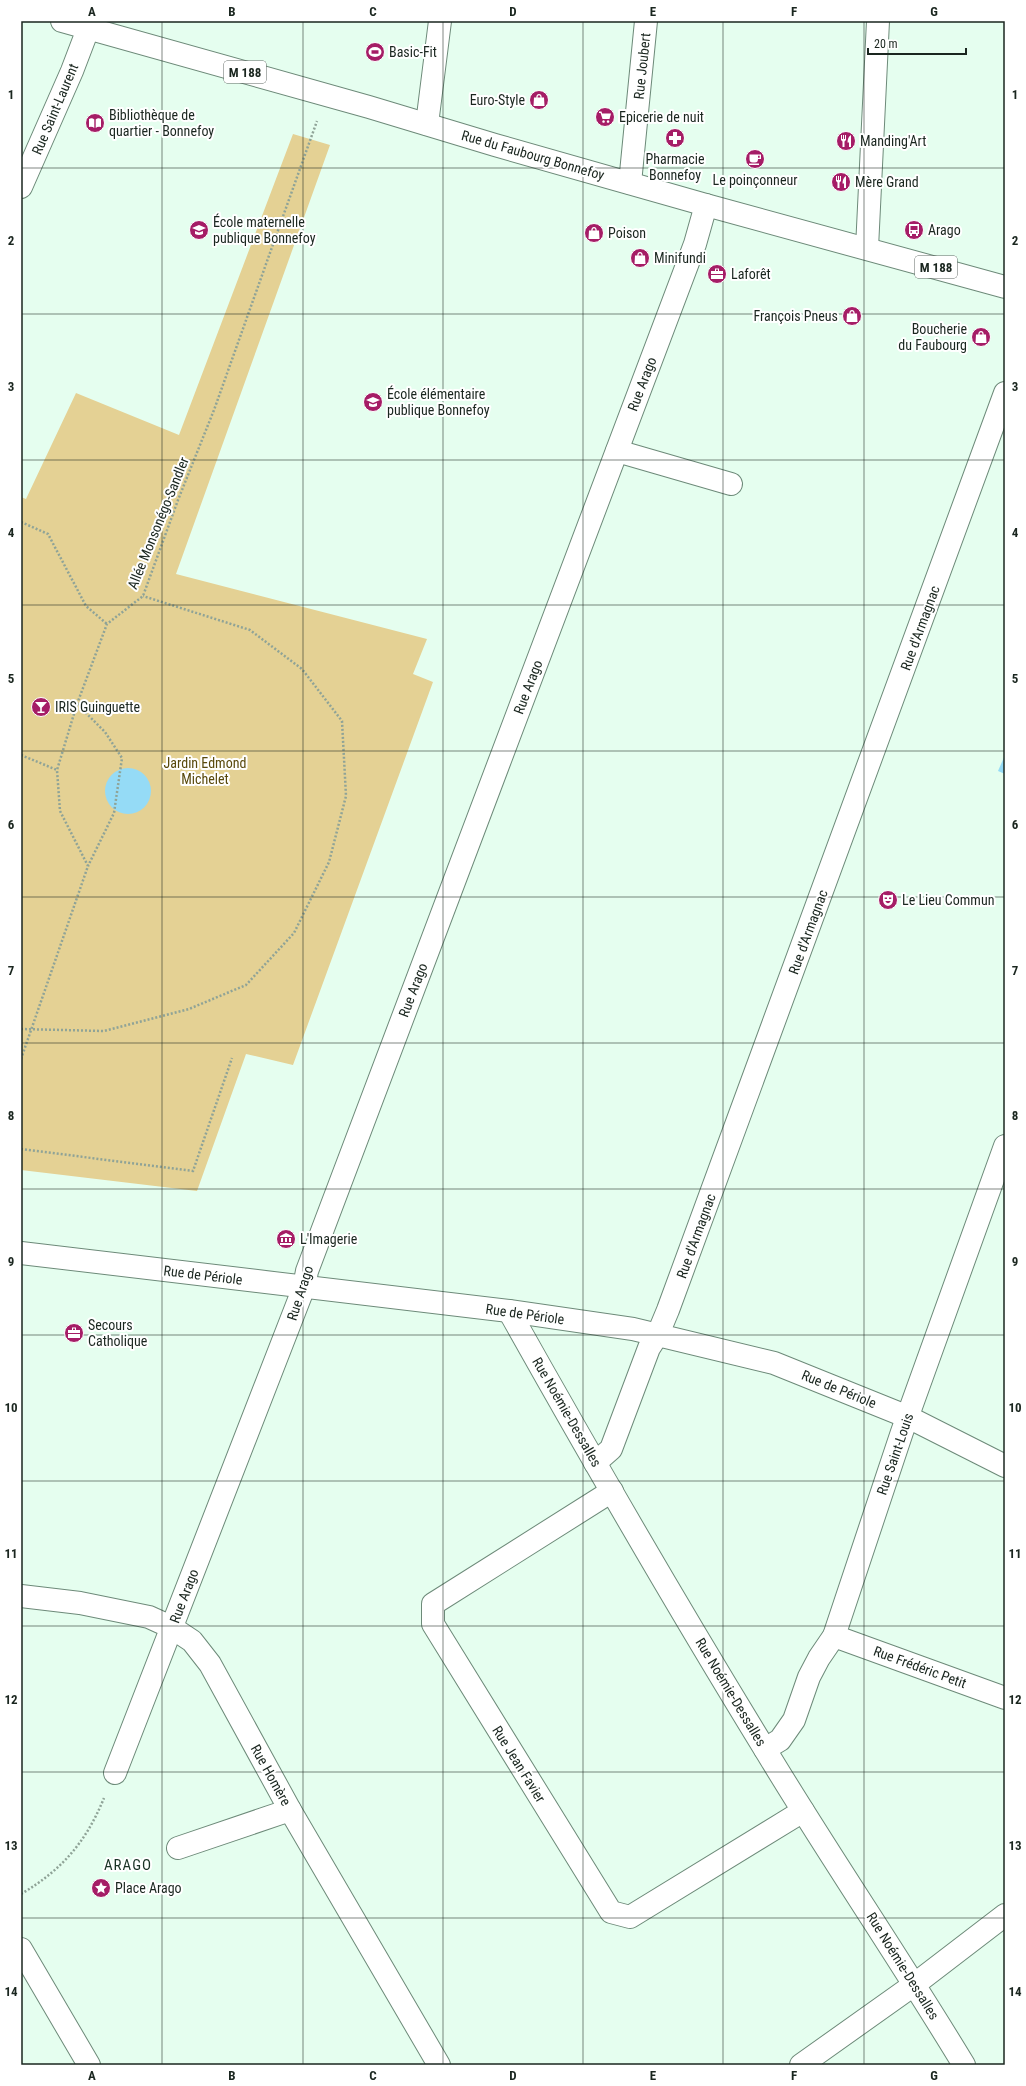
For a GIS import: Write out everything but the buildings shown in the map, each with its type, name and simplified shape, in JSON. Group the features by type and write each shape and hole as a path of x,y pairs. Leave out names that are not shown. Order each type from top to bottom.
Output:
{"street":[{"name":"Rue du Faubourg Bonnefoy","path":"62,21 324,94 494,145 706,205 1005,287"},
{"path":"427,124 440,21"},
{"name":"Rue Joubert","path":"630,183 646,21"},
{"path":"867,248 878,21"},
{"name":"Rue Saint-Laurent","path":"21,187 72,71 88,29"},
{"name":"Rue Arago","path":"114,1773 304,1287 309,1263 695,244 706,205"},
{"name":"Rue d'Armagnac","path":"595,1463 611,1449 649,1348 658,1334 690,1254 1005,393"},
{"path":"617,451 731,484"},
{"name":"Rue Saint-Louis","path":"765,1749 780,1740 794,1720 809,1678 819,1658 834,1636 908,1417 1005,1146"},
{"name":"Rue de Périole","path":"21,1254 509,1311 658,1334 774,1363 908,1417 1005,1466"},
{"name":"Rue Noémie-Dessalles","path":"509,1311 595,1463 765,1749 803,1811 915,1984 964,2065"},
{"name":"Rue Jean Favier","path":"612,1491 433,1604 433,1624 611,1912 630,1916 803,1811"},
{"name":"Rue Homère","path":"21,1596 80,1603 149,1617 171,1627 192,1641 210,1664 290,1810 439,2065"},
{"name":"Rue Frédéric Petit","path":"834,1636 1005,1698"},
{"path":"178,1848 290,1810"},
{"path":"801,2065 915,1984 1005,1915"},
{"path":"21,1949 89,2065"}],"path":[{"name":"Allée Monsonégo-Sandler","path":"107,624 143,596 178,500 214,410 312,139 324,94"},
{"path":"21,522 48,534 86,606 107,624 77,704 57,770 60,811 88,866"},
{"path":"21,1029 104,1032 189,1009 246,985 294,932 331,855 346,796 342,721 302,669 250,630 143,596"},
{"path":"21,1059 88,866 114,813 122,758 105,732 77,704"},
{"path":"21,755 57,770"},
{"path":"21,1149 192,1171 232,1058"},
{"path":"21,1894 52,1874 80,1845 99,1811 114,1773"}],"green space":[{"name":"Jardin Edmond Michelet","path":"293,134 330,145 176,574 427,639 413,674 433,682 293,1065 246,1054 197,1191 21,1170 21,497 26,499 76,393 179,435"}],"water":[{"path":"1005,755 1005,774 998,771"},
{"path":"123,768 133,768 145,774 150,782 150,800 145,808 137,813 123,814 115,811 108,804 105,796 105,786 108,778 115,771"}],"place":[{"name":"Basic-Fit","path":"375,52"},
{"name":"Euro-Style","path":"539,100"},
{"name":"Epicerie de nuit","path":"605,117"},
{"name":"Bibliothèque de quartier - Bonnefoy","path":"95,123"},
{"name":"Pharmacie Bonnefoy","path":"675,138"},
{"name":"Manding'Art","path":"846,141"},
{"name":"Le poinçonneur","path":"755,159"},
{"name":"Mère Grand","path":"841,182"},
{"name":"École maternelle publique Bonnefoy","path":"199,230"},
{"name":"Arago","path":"914,230"},
{"name":"Poison","path":"594,233"},
{"name":"Minifundi","path":"640,258"},
{"name":"Laforêt","path":"717,274"},
{"name":"François Pneus","path":"852,316"},
{"name":"Boucherie du Faubourg","path":"981,337"},
{"name":"École élémentaire publique Bonnefoy","path":"373,402"},
{"name":"IRIS Guinguette","path":"41,707"},
{"name":"Le Lieu Commun","path":"888,900"},
{"name":"L'Imagerie","path":"286,1239"},
{"name":"Secours Catholique","path":"74,1333"},
{"name":"Place Arago","path":"101,1888"}],"district":[{"name":"ARAGO","path":"128,1865"}]}
